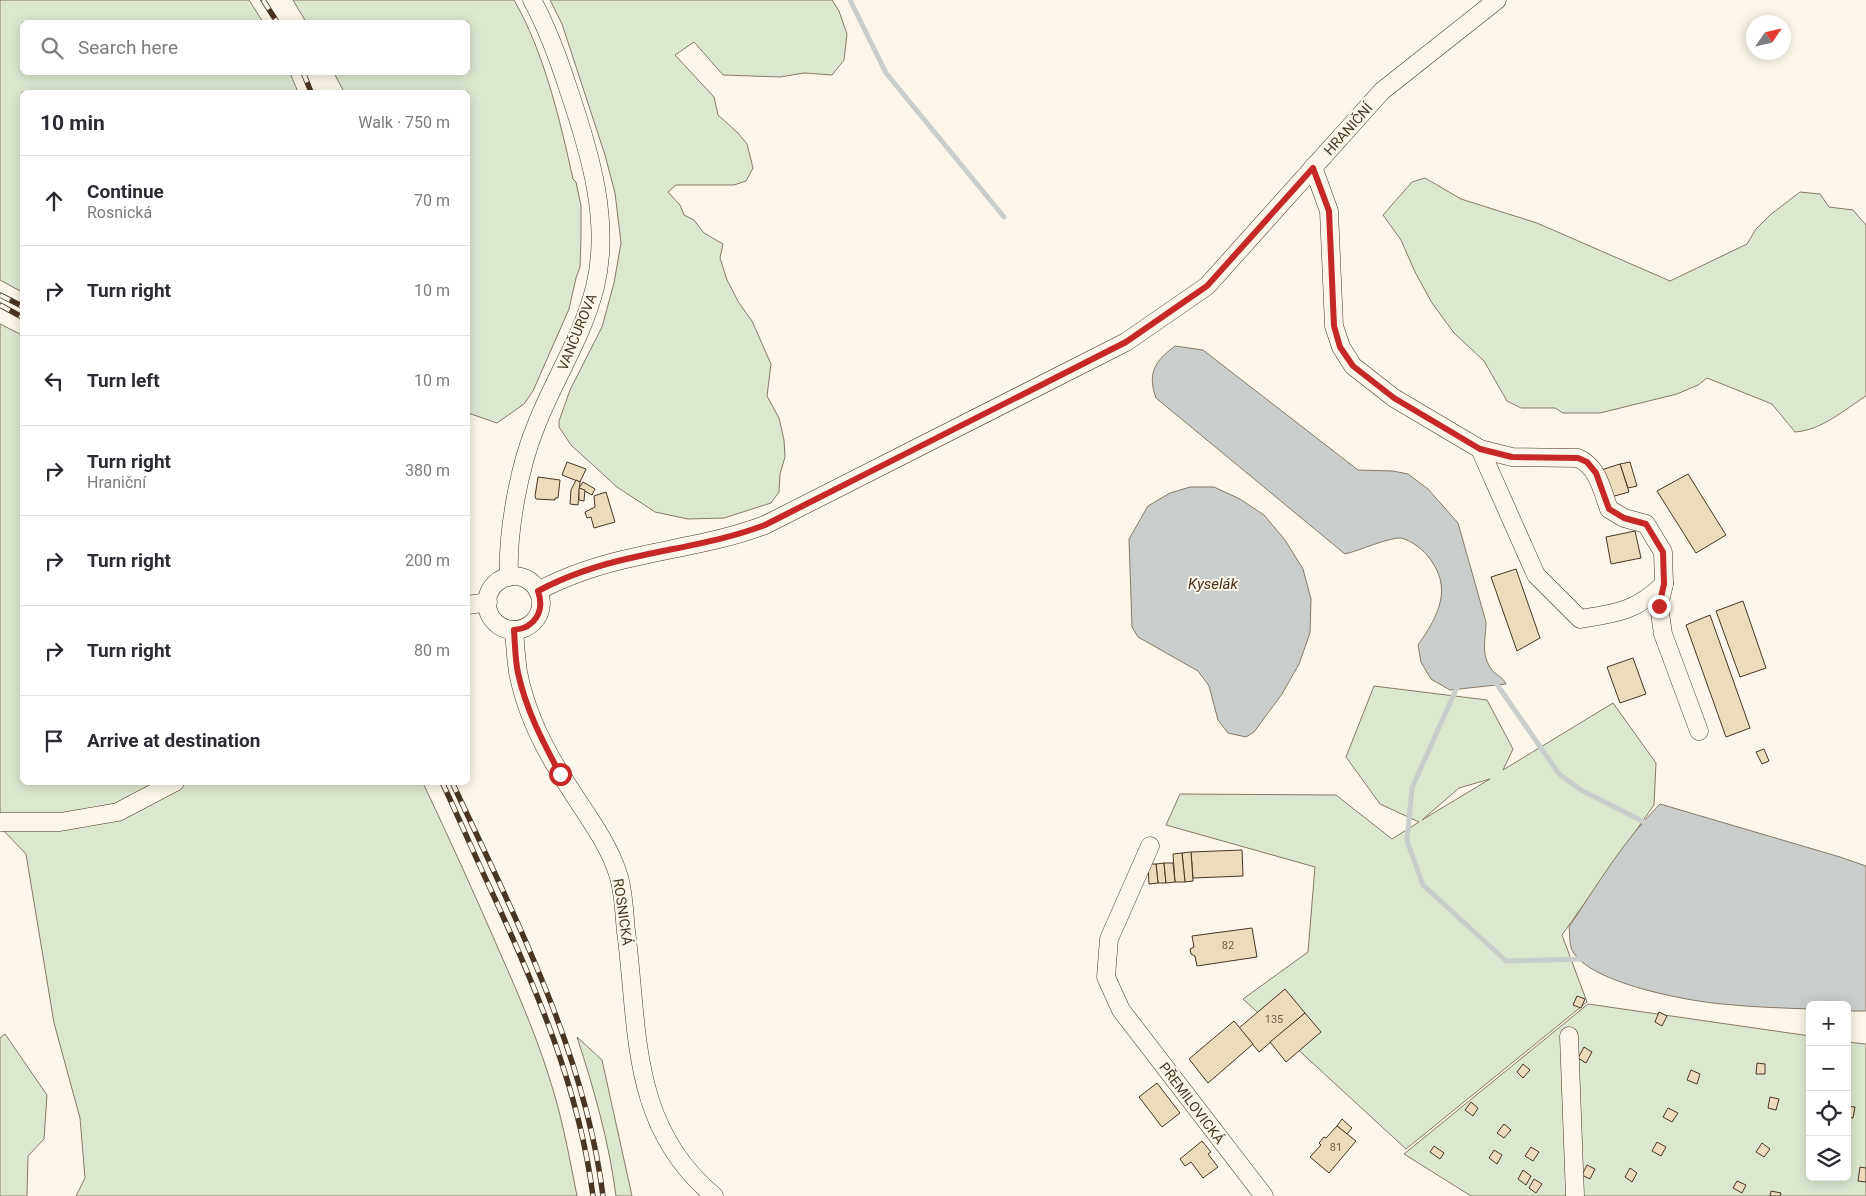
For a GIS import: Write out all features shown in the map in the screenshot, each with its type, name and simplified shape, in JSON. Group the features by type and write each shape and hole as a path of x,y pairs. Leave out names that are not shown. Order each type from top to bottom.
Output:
{"street":[{"name":"VANČUROVA","path":"509,577 508,557 524,458 536,425 585,318 595,287 600,257 601,234 600,211 580,123 553,43 532,0"},
{"name":"HRANIČNÍ","path":"538,591 578,573 633,557 709,542 765,525 1126,342 1207,286 1382,91 1497,0"},
{"path":"1313,168 1329,211 1334,326 1340,347 1353,366 1394,398 1480,449 1512,457 1578,458 1587,462 1596,473 1609,509 1624,518 1646,524 1663,552 1664,584 1659,606 1663,634 1699,731"},
{"path":"1480,449 1536,575 1580,619 1618,613 1648,599 1664,584"},
{"path":"509,577 523,578 538,591 541,604 538,617 528,626 514,630 500,626 495,622 488,609 489,595 496,583 509,577"},
{"path":"470,605 488,602"},
{"name":"ROSNICKÁ","path":"514,630 518,672 526,702 540,737 560,774 612,856 619,877 628,942 639,1059 655,1115 664,1134 693,1177 714,1196"},
{"path":"0,822 60,822 118,812 169,785"},
{"name":"PŘEMILOVICKÁ","path":"1150,846 1109,939 1106,977 1121,1010 1264,1196"},
{"path":"1569,1036 1575,1196"}],"green space":[{"path":"0,0 249,0 262,20 20,20 20,75 291,75 297,90 20,90 20,291 0,280"},
{"path":"293,0 514,0 525,20 550,87 573,179 576,182 581,206 580,267 569,309 533,391 524,404 497,423 470,414 470,90 343,90 335,75 470,75 470,20 305,20"},
{"path":"550,0 832,0 839,11 847,34 844,60 832,75 804,73 780,77 723,75 694,42 675,55 714,97 718,115 747,144 753,168 746,181 734,185 676,185 668,192 680,205 684,215 694,220 704,233 723,244 720,258 727,280 739,303 752,321 771,364 767,396 779,418 784,440 785,457 780,474 779,492 771,503 724,518 688,519 655,512 617,487 571,445 559,427 559,421 570,390 602,327 614,283 621,243 615,193 605,155 562,24"},
{"path":"1425,178 1461,199 1537,223 1670,281 1747,244 1756,229 1770,215 1800,192 1820,194 1829,207 1853,210 1866,225 1866,396 1824,423 1814,428 1795,432 1772,404 1707,378 1698,385 1677,394 1600,413 1563,413 1555,408 1521,408 1507,401 1484,361 1454,333 1432,303 1415,272 1401,240 1383,215 1412,182"},
{"path":"0,324 20,334 20,785 424,785 516,989 536,1040 558,1106 577,1196 76,1196 85,1178 80,1118 54,1023 26,854 0,827"},
{"path":"1374,686 1487,700 1513,749 1503,770 1613,703 1656,763 1654,805 1562,935 1587,1002 1406,1149 1243,999 1308,952 1315,867 1166,825 1180,794 1336,795 1392,839 1419,822 1380,804 1346,757","holes":["1490,779 1422,820 1459,788"]},
{"path":"1588,1004 1806,1035 1806,1181 1851,1181 1851,1042 1866,1044 1866,1196 1471,1196 1404,1154"},
{"path":"5,1034 47,1095 44,1139 28,1156 27,1196 0,1196 0,1038"},
{"path":"577,1037 602,1060 632,1196 616,1196 600,1116"}],"water":[{"path":"1175,346 1203,350 1358,470 1393,471 1408,474 1428,489 1458,523 1486,622 1486,658 1492,670 1506,684 1450,690 1431,679 1421,662 1418,645 1437,612 1442,590 1440,578 1427,555 1415,545 1401,538 1345,554 1156,398 1152,381 1155,368 1162,357"},
{"name":"Kyselák","path":"1190,487 1214,487 1240,499 1264,515 1285,540 1303,569 1311,599 1310,633 1299,664 1282,694 1254,732 1246,737 1228,733 1218,720 1209,686 1198,671 1138,637 1132,627 1129,539 1148,506 1170,493"},
{"path":"1660,804 1866,866 1866,1011 1851,1011 1851,1001 1806,1001 1806,1009 1733,1005 1686,999 1618,981 1597,972 1582,962 1571,948 1569,927 1623,848"}],"building":[{"path":"567,462 586,469 580,482 562,475"},
{"path":"1630,462 1637,486 1628,488 1620,464"},
{"path":"1620,464 1629,492 1611,497 1601,470"},
{"path":"1688,474 1726,535 1696,553 1657,491"},
{"path":"538,477 560,480 558,498 555,498 555,500 536,499"},
{"path":"576,480 580,482 578,505 570,504 571,490"},
{"path":"583,482 595,489 592,495 579,488"},
{"path":"579,488 585,490 584,501 579,500"},
{"path":"606,492 615,522 594,528 591,517 587,518 585,512 595,507 594,496"},
{"path":"1635,531 1641,558 1611,564 1606,537"},
{"path":"1516,569 1540,638 1517,651 1491,577"},
{"path":"1743,601 1766,668 1740,677 1716,611"},
{"path":"1710,615 1750,728 1726,737 1686,625"},
{"path":"1633,658 1646,694 1620,703 1607,667"},
{"path":"1764,749 1769,761 1762,764 1756,752"},
{"path":"1242,850 1243,876 1193,878 1191,852"},
{"path":"1191,852 1193,881 1185,882 1182,853"},
{"path":"1182,853 1185,882 1175,882 1173,854"},
{"path":"1164,863 1166,883 1158,883 1156,864"},
{"path":"1164,863 1173,863 1175,882 1166,883"},
{"path":"1148,864 1156,864 1158,883 1149,884"},
{"path":"1252,928 1257,957 1197,966 1195,956 1191,954 1190,949 1194,947 1192,936"},
{"path":"1285,989 1305,1013 1259,1052 1239,1028"},
{"path":"1577,996 1585,999 1581,1008 1573,1005"},
{"path":"1659,1012 1667,1016 1662,1026 1655,1022"},
{"path":"1305,1013 1321,1032 1286,1062 1270,1042"},
{"path":"1234,1021 1253,1044 1208,1083 1189,1059"},
{"path":"1584,1047 1592,1052 1586,1063 1578,1058"},
{"path":"1757,1063 1765,1064 1765,1074 1756,1074"},
{"path":"1523,1064 1530,1070 1523,1078 1517,1072"},
{"path":"1691,1070 1700,1074 1697,1084 1687,1080"},
{"path":"1157,1083 1180,1113 1162,1127 1139,1097"},
{"path":"1770,1097 1779,1099 1776,1110 1768,1108"},
{"path":"1471,1102 1478,1108 1473,1116 1465,1110"},
{"path":"1851,1106 1855,1107 1853,1118 1851,1118"},
{"path":"1668,1108 1678,1113 1672,1122 1663,1117"},
{"path":"1342,1119 1352,1128 1347,1134 1337,1126"},
{"path":"1504,1124 1511,1130 1504,1138 1497,1133"},
{"path":"1337,1126 1356,1141 1329,1173 1310,1157 1321,1145 1319,1143 1324,1137 1326,1138"},
{"path":"1202,1141 1211,1152 1208,1154 1218,1167 1203,1178 1191,1162 1185,1166 1180,1159"},
{"path":"1657,1142 1666,1147 1661,1156 1652,1151"},
{"path":"1762,1143 1770,1149 1764,1157 1756,1152"},
{"path":"1434,1146 1444,1153 1440,1159 1430,1152"},
{"path":"1531,1147 1539,1152 1533,1161 1525,1156"},
{"path":"1494,1150 1502,1155 1497,1164 1489,1158"},
{"path":"1587,1165 1595,1169 1590,1179 1582,1175"},
{"path":"1860,1167 1866,1168 1866,1182 1858,1181"},
{"path":"1630,1168 1637,1173 1632,1182 1625,1177"},
{"path":"1523,1170 1531,1176 1526,1185 1518,1179"},
{"path":"1534,1179 1542,1184 1536,1193 1529,1188"},
{"path":"1737,1181 1746,1185 1742,1193 1733,1188"},
{"path":"1771,1191 1781,1193 1780,1196 1770,1196"}],"waterway":[{"path":"850,0 886,73 1004,217"},
{"path":"1494,680 1559,774 1581,790 1648,824"},
{"path":"1458,685 1412,788 1407,841 1423,885 1506,961 1587,959"}],"railway":[{"path":"263,0 276,20"},
{"path":"304,75 310,90"},
{"path":"0,295 20,305"},
{"path":"0,305 20,316"},
{"path":"443,785 508,927 554,1039 577,1116 593,1196"},
{"path":"453,785 522,933 544,984 563,1036 594,1142 603,1196"}],"route":[{"path":"560,774 540,737 526,702 518,672 514,630 528,626 538,617 541,604 538,591 578,573 633,557 709,542 765,525 1126,342 1207,286 1313,168 1329,211 1334,326 1340,347 1353,366 1394,398 1480,449 1512,457 1578,458 1587,462 1596,473 1609,509 1624,518 1646,524 1663,552 1664,584 1659,606"}]}
